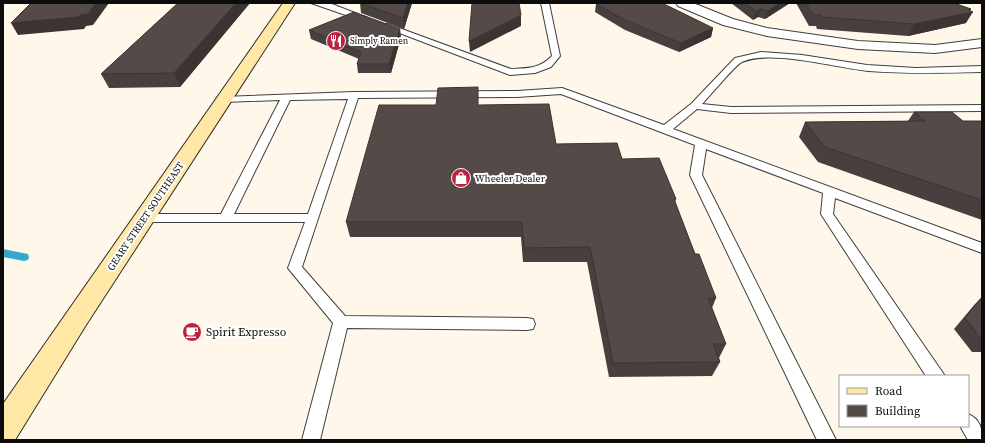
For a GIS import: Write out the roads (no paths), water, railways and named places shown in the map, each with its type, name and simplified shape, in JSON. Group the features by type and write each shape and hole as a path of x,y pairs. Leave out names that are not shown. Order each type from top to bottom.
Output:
{"main road":[{"name":"GEARY STREET SOUTHEAST","path":"3,430 289,3"}],"street":[{"path":"682,3 728,22 767,32 850,44 936,49 982,43"}],"lane":[{"path":"314,3 335,8 375,22 510,72 532,71 548,65 556,56 545,3"},
{"path":"335,8 344,3"},
{"path":"665,130 695,106 738,60 760,55 802,58 867,68 916,71 982,69"},
{"path":"225,99 354,95 517,94 562,91 982,248"},
{"path":"354,95 295,268 341,322 527,324"},
{"path":"225,218 288,97"},
{"path":"695,106 731,110 982,108"},
{"path":"701,143 696,175 827,440"},
{"path":"829,191 827,214 935,375"},
{"path":"144,218 313,218"},
{"path":"311,440 341,322"},
{"path":"969,425 979,440"}],"waterway":[{"path":"3,253 24,257"}],"place":[{"name":"Simply Ramen","path":"336,41"},
{"name":"Wheeler Dealer","path":"461,178"},
{"name":"Spirit Expresso","path":"192,332"}]}
